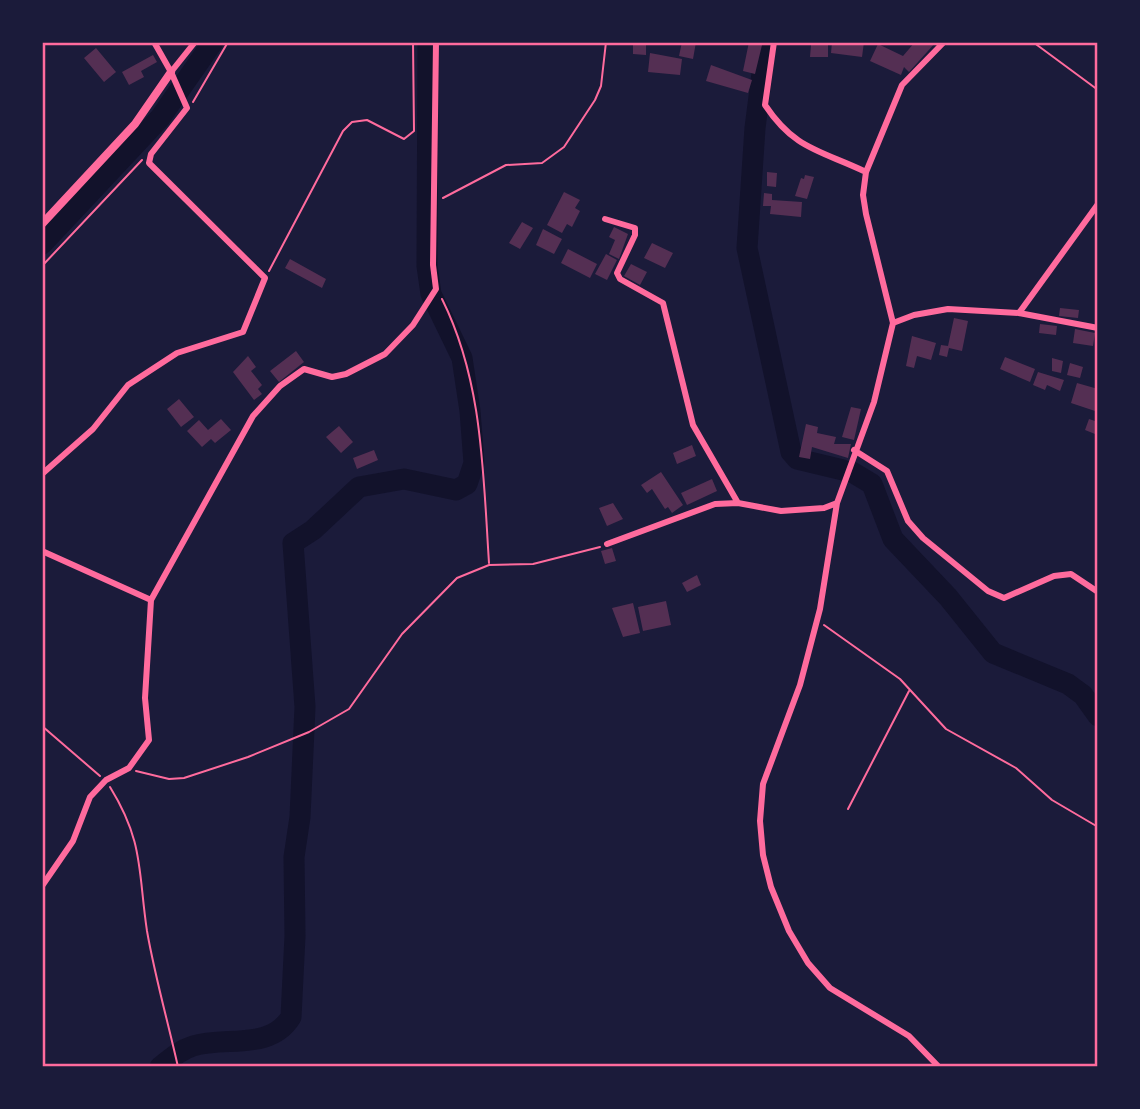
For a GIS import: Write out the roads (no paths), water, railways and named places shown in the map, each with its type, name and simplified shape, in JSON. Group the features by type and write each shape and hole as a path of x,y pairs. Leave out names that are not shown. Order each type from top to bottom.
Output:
{"street":[{"path":"42,474 103,419 128,385 177,353 243,332 265,278 152,169 149,158 187,108 172,72 153,42"},
{"path":"42,224 135,124 195,42"},
{"path":"42,886 73,841 90,797 106,780 129,768 149,740 145,698 151,600 253,416 280,386 304,369 332,377 346,374 384,354 406,334 436,290 433,280 433,204 436,42"},
{"path":"774,42 765,105 775,120 791,138 803,145 866,172"},
{"path":"939,1067 909,1036 830,988 808,963 789,931 771,887 760,821 763,784 800,685 817,621 837,503 874,402 893,323 866,214 863,195 866,172 902,85 944,42"},
{"path":"1019,313 1098,204"},
{"path":"605,219 635,228 635,235 617,273 620,279 663,303 693,425 738,503"},
{"path":"893,323 914,315 948,309 1019,313 1098,328"},
{"path":"855,450 887,471 908,522 923,538 988,591 1004,598 1054,576 1071,574 1098,592"},
{"path":"607,544 715,504 738,503 781,512 837,503"},
{"path":"42,551 151,600"}],"waterway":[{"path":"42,244 160,118 213,42"},
{"path":"160,1067 179,1052 193,1046 246,1040 271,1034 282,1028 291,1017 295,936 294,857 300,817 305,707 293,543 313,530 359,487 404,479 456,490 467,484 474,463 462,358 431,294 427,266 428,42"},
{"path":"766,42 755,128 747,248 791,452 797,459 843,470"},
{"path":"852,472 872,484 893,539 948,597 993,653 1068,684 1083,695 1098,716"}]}
